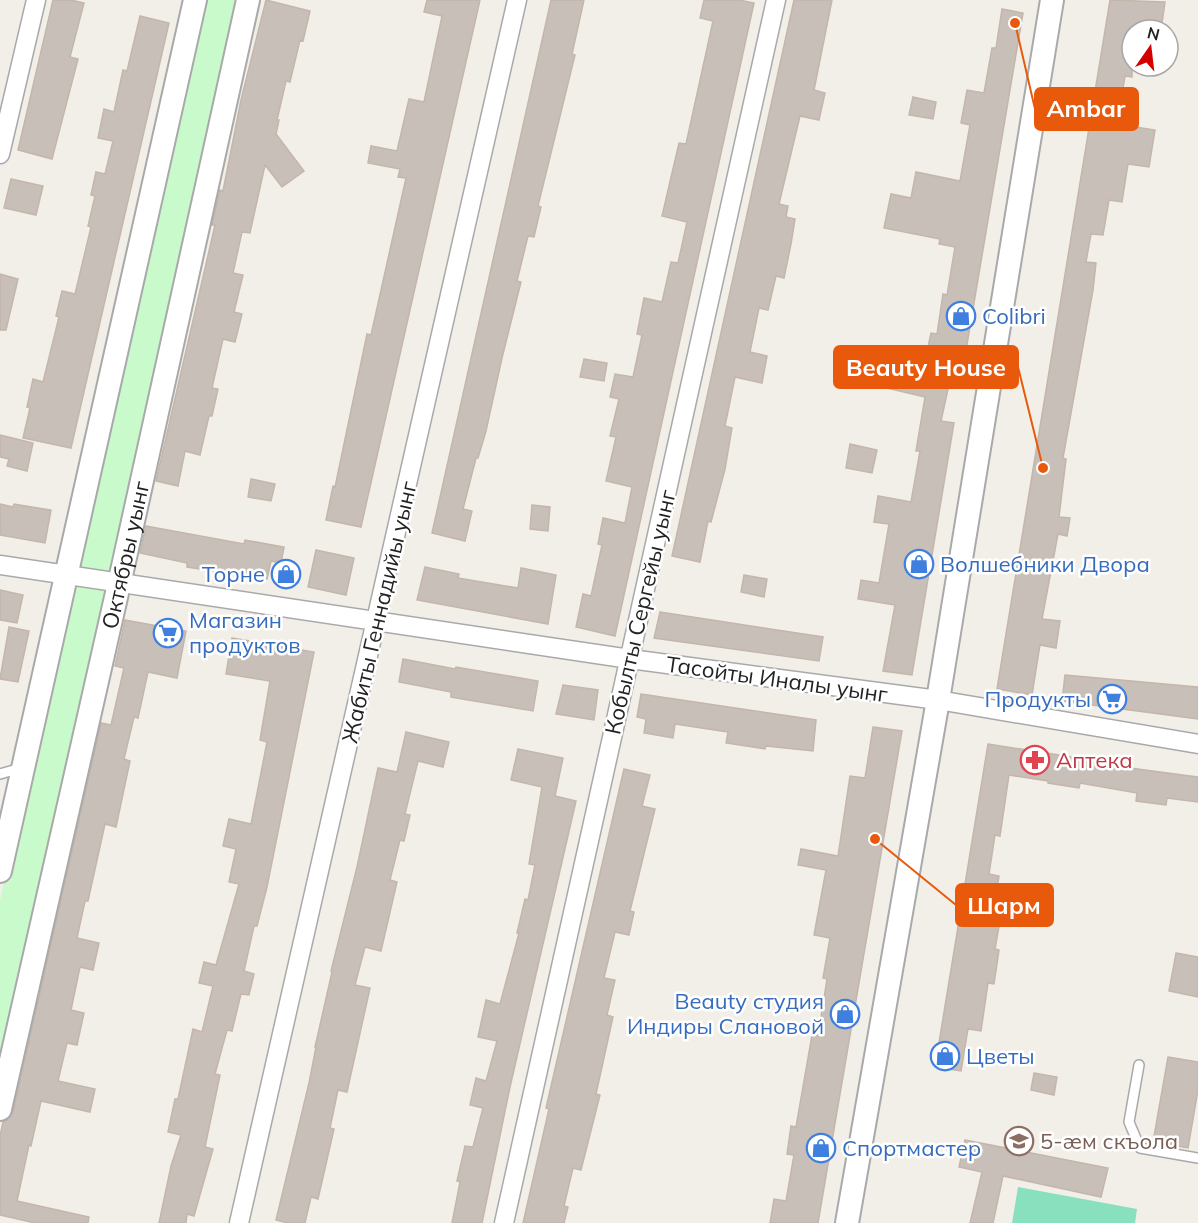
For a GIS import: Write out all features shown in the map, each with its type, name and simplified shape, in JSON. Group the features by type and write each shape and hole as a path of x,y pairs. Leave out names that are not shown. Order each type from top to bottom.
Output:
{"street":[{"path":"0,154 36,0"},
{"path":"0,871 195,0"},
{"name":"Октябры уынг","path":"0,1109 248,0"},
{"name":"Жабиты Геннадийы уынг","path":"239,1223 517,0"},
{"name":"Кобылты Сергейы уынг","path":"504,1223 776,0"},
{"path":"847,1223 938,699 1052,0"},
{"name":"Тасойты Иналы уынг","path":"0,566 630,659 938,699 1198,744"}],"lane":[{"path":"0,774 23,768"},
{"path":"1139,1065 1129,1122 1140,1148 1198,1158"}],"green space":[{"path":"203,0 242,0 112,574 78,568"},
{"path":"74,584 107,590 0,1076 0,900 70,587"},
{"path":"1018,1187 1137,1209 1135,1223 1012,1223"}],"building":[{"path":"53,0 84,3 70,57 78,59 52,159 18,150"},
{"path":"266,0 310,11 290,82 286,81 276,134 304,171 282,187 265,165 250,233 242,232 233,273 243,275 234,312 242,314 235,342 223,339 212,388 218,389 212,416 209,416 200,455 185,451 178,486 156,481 215,225 212,225 220,190 223,191 241,100"},
{"path":"427,0 480,0 361,527 326,520 367,334 371,335 406,178 398,177 400,169 368,163 371,146 397,151 409,99 424,102 442,16 424,12"},
{"path":"551,0 584,0 572,54 575,55 538,206 541,207 534,237 528,236 517,281 521,282 486,431 478,458 476,458 463,509 472,511 465,541 432,533"},
{"path":"704,0 739,0 754,3 615,636 576,627 583,594 591,596 602,545 598,544 603,518 625,523 632,487 606,481 616,437 610,436 619,399 610,397 615,374 633,377 642,335 637,334 644,298 662,302 671,262 678,263 687,222 662,216 679,143 686,144 713,21 700,18"},
{"path":"794,0 832,0 814,90 825,93 819,120 800,116 779,204 788,206 786,217 795,219 784,278 776,276 768,310 759,308 750,352 767,356 762,383 735,377 725,426 732,428 725,469 711,522 708,521 700,562 672,556"},
{"path":"1110,0 1165,2 1163,18 1120,18 1120,78 1125,78 1117,124 1155,130 1149,167 1128,164 1122,202 1109,200 1103,235 1091,234 1086,262 1096,263 1093,290 1063,458 1066,459 1059,517 1070,518 1067,536 1058,534 1042,619 1060,621 1056,648 1040,645 1032,695 997,689"},
{"path":"1002,9 1023,13 963,368 953,366 941,421 954,423 912,675 883,671 895,605 858,599 861,580 879,583 889,524 874,522 878,496 911,502 920,451 916,451 925,397 861,382 868,353 924,366 931,333 937,334 943,294 947,295 955,247 939,244 940,239 884,228 891,194 911,198 916,172 960,181 970,125 961,123 967,90 984,93 992,48 996,48"},
{"path":"140,16 169,23 71,448 23,438 30,408 27,407 33,379 43,382 59,317 56,316 62,291 75,294 91,227 88,226 95,196 91,195 96,172 105,174 113,141 98,138 104,109 114,112 123,70 127,71"},
{"path":"913,97 936,102 933,119 909,115"},
{"path":"11,179 43,186 36,215 4,208"},
{"path":"0,274 18,279 6,330 0,330"},
{"path":"584,359 607,363 604,381 580,377"},
{"path":"0,435 33,443 27,471 7,466 9,459 0,457"},
{"path":"850,444 877,450 872,473 846,468"},
{"path":"251,479 275,484 271,501 248,497"},
{"path":"0,504 51,510 45,543 0,535"},
{"path":"532,505 550,507 548,531 530,529"},
{"path":"146,526 244,544 245,540 284,547 281,563 271,561 267,579 187,567 187,563 140,553"},
{"path":"316,550 354,558 346,595 308,587"},
{"path":"425,567 459,574 458,578 518,588 521,568 556,575 548,624 417,600"},
{"path":"744,575 767,579 764,597 741,592"},
{"path":"0,590 23,595 17,623 0,620"},
{"path":"660,612 823,637 819,661 654,638"},
{"path":"125,620 186,631 177,678 148,672 138,718 134,717 124,759 130,761 116,827 105,824 88,901 85,901 77,938 99,943 93,970 80,967 71,1010 84,1013 77,1045 67,1043 58,1081 95,1089 90,1112 41,1101 17,1201 89,1217 88,1223 35,1223 0,1215 0,1136 3,1122 9,1119 13,1112 101,723 111,725 124,668 115,666"},
{"path":"9,627 29,631 18,682 0,679"},
{"path":"232,638 314,652 267,887 257,926 254,926 244,971 254,974 249,995 241,994 232,1031 227,1030 215,1074 220,1075 205,1147 213,1149 194,1216 187,1214 186,1223 159,1223 171,1166 181,1135 168,1132 175,1099 178,1099 193,1029 202,1032 213,986 199,983 204,962 216,965 239,884 229,882 236,849 223,846 229,819 251,824 267,742 260,740 270,681 226,674"},
{"path":"403,659 538,681 533,711 451,697 451,692 399,682"},
{"path":"1065,675 1198,687 1198,719 1062,701"},
{"path":"563,685 598,690 594,720 556,714"},
{"path":"641,694 816,720 813,751 766,746 765,749 726,743 728,732 675,724 673,738 644,733 646,719 637,717"},
{"path":"873,727 902,731 818,1223 770,1223 774,1199 786,1201 794,1155 787,1154 791,1126 796,1127 812,1035 818,1036 827,979 823,978 830,938 814,935 826,870 798,865 801,849 838,856 850,776 865,778"},
{"path":"406,732 449,742 443,767 418,761 405,814 410,815 404,841 400,840 390,880 397,882 381,951 365,947 355,985 370,988 347,1092 338,1090 330,1128 334,1129 318,1199 311,1197 305,1223 276,1220 309,1083 331,971 357,867 378,768 397,772"},
{"path":"988,744 1198,777 1198,802 1167,798 1166,805 1136,801 1137,793 1080,783 1079,788 1009,775 1000,836 995,835 989,874 999,876 993,913 1001,915 995,949 999,950 994,984 988,983 981,1031 968,1029 961,1071 935,1067"},
{"path":"518,749 563,758 555,796 576,801 510,1087 482,1223 452,1223 460,1182 457,1181 465,1146 473,1147 483,1108 470,1105 476,1078 486,1081 497,1041 478,1037 486,1000 500,1004 535,865 529,864 542,787 511,780"},
{"path":"624,769 650,775 642,806 655,809 630,911 634,912 629,935 615,932 604,978 615,980 607,1015 613,1017 596,1094 600,1095 581,1170 573,1168 564,1206 568,1207 564,1223 523,1223 549,1109 546,1108"},
{"path":"1176,953 1198,957 1198,997 1169,991"},
{"path":"1168,1057 1198,1062 1198,1090 1188,1148 1153,1142"},
{"path":"1034,1073 1057,1077 1054,1095 1031,1090"},
{"path":"965,1140 1108,1168 1101,1197 1003,1176 993,1223 970,1223 982,1172 959,1167"}],"place":[{"name":"Ambar","path":"1015,23"},
{"name":"Colibri","path":"961,316"},
{"name":"Beauty House","path":"1043,468"},
{"name":"Волшебники Двора","path":"919,564"},
{"name":"Торне","path":"286,574"},
{"name":"Магазин продуктов","path":"168,633"},
{"name":"Продукты","path":"1112,699"},
{"name":"Аптека","path":"1035,760"},
{"name":"Шарм","path":"875,839"},
{"name":"Beauty студия Индиры Слановой","path":"845,1014"},
{"name":"Цветы","path":"945,1056"},
{"name":"5-æм скъола","path":"1019,1141"},
{"name":"Спортмастер","path":"821,1148"}]}
